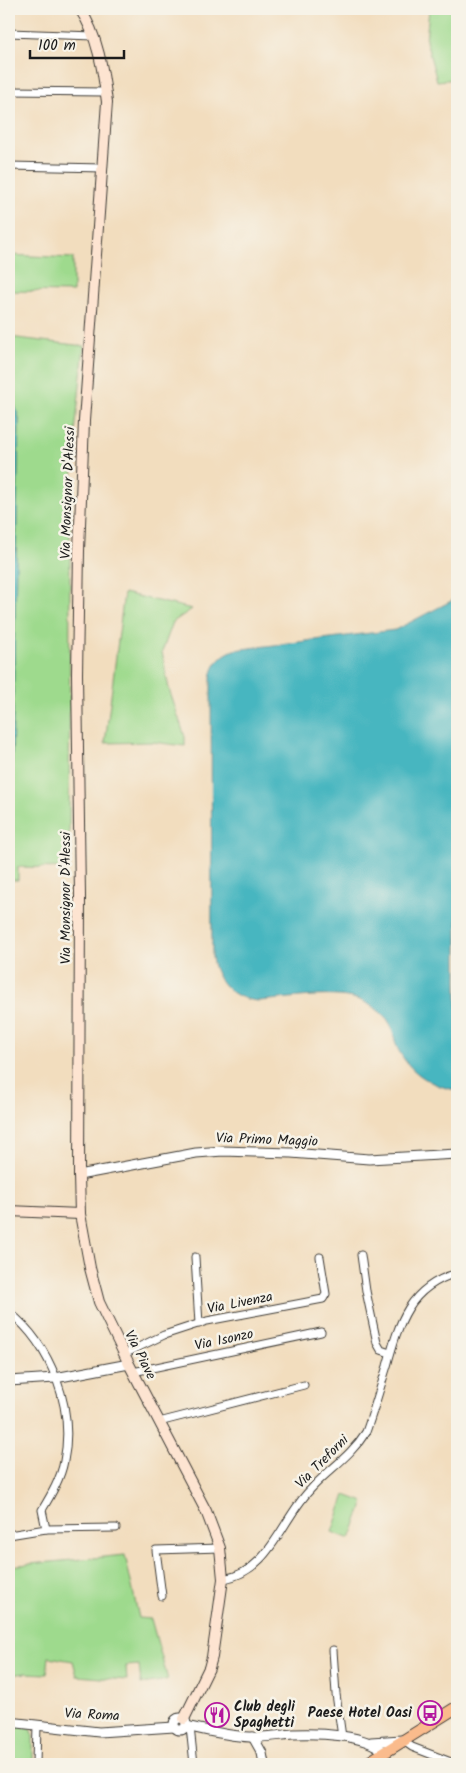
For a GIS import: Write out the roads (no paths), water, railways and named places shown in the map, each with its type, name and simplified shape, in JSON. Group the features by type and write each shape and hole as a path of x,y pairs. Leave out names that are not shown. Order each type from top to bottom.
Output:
{"main road":[{"name":"Via Monsignor D'Alessi","path":"80,9 94,36 103,69 107,102 84,421 79,551 77,674 80,984"},
{"name":"Via Piave","path":"80,984 78,1174 80,1214 90,1268 99,1302 131,1368 206,1511 220,1548 224,1579 212,1657 187,1724"},
{"path":"9,1211 80,1214"},
{"path":"366,1764 457,1706"}],"street":[{"path":"9,33 94,36"},
{"path":"9,91 106,92"},
{"path":"9,166 103,168"},
{"name":"Via Primo Maggio","path":"78,1174 196,1153 224,1151 291,1153 369,1159 457,1154"},
{"path":"361,1255 366,1292 377,1343 382,1350 390,1353"},
{"path":"195,1257 199,1324"},
{"name":"Via Livenza","path":"124,1354 164,1335 199,1324 323,1299 326,1294 320,1257"},
{"name":"Via Treforni","path":"224,1579 233,1578 245,1572 265,1555 308,1492 359,1444 366,1432 401,1321 415,1299 434,1281 457,1273"},
{"path":"9,1312 34,1337 61,1393 67,1432 64,1461 54,1489 42,1510 46,1529"},
{"name":"Via Isonzo","path":"131,1368 321,1332"},
{"path":"9,1382 131,1368"},
{"path":"159,1422 304,1385"},
{"path":"9,1535 46,1529 116,1528"},
{"path":"162,1596 156,1550 220,1548"},
{"path":"333,1650 342,1737"},
{"name":"Via Roma","path":"9,1722 99,1732 174,1727 176,1719 187,1724"},
{"path":"194,1764 187,1724 213,1732 253,1737 295,1734 342,1737 371,1742 402,1740 412,1747 456,1764"},
{"path":"36,1764 37,1725"},
{"path":"253,1737 262,1753 264,1764"},
{"path":"371,1742 384,1752"}],"water":[{"path":"9,397 15,405 19,419 11,815 9,824"},
{"path":"457,598 456,1090 437,1085 414,1070 397,1047 392,1028 384,1015 362,1001 339,996 250,1000 227,988 217,974 212,957 211,678 218,661 234,650 395,630"}],"place":[{"name":"Paese Hotel Oasi","path":"430,1713"},
{"name":"Club degli Spaghetti","path":"217,1715"}]}
